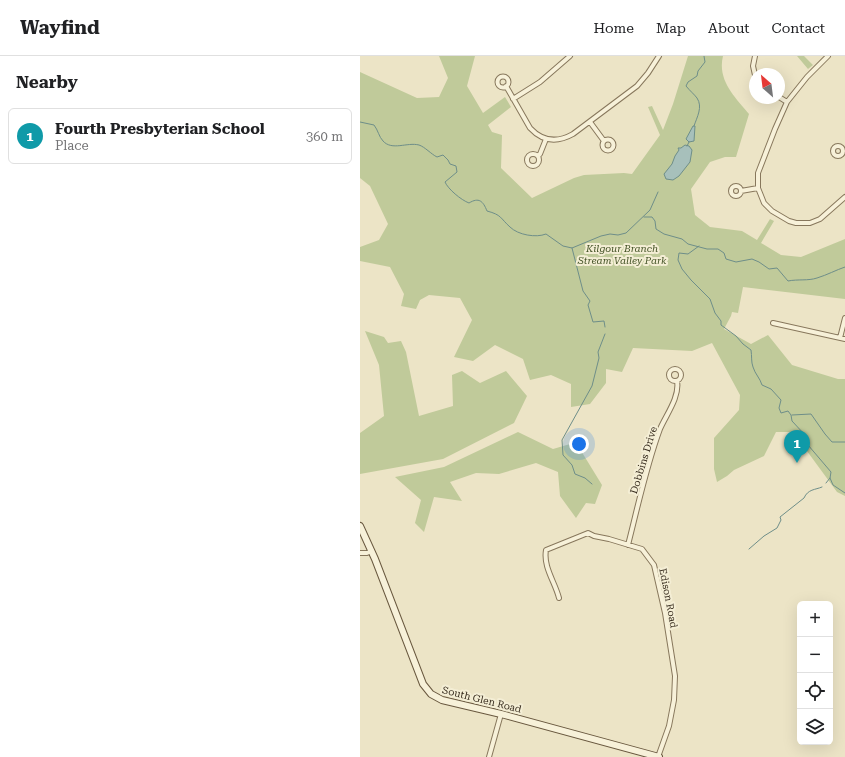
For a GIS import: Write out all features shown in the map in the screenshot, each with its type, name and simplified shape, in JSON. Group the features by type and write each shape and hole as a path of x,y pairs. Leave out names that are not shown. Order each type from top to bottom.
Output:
{"main road":[{"name":"South Glen Road","path":"360,526 372,551 426,689 433,696 439,699 501,714 659,757"}],"street":[{"path":"513,98 540,82 570,56"},
{"path":"506,86 535,134 546,139 563,140 590,122 637,86 648,73 658,56"},
{"path":"753,68 755,56"},
{"path":"828,56 806,77 787,102 758,173 758,188 764,203 772,211 784,219 796,223 810,223 820,219 845,197"},
{"path":"590,122 604,141"},
{"path":"538,156 546,139"},
{"path":"741,191 758,188"},
{"path":"773,323 843,338 845,318"},
{"name":"Dobbins Drive","path":"628,545 649,461 660,428 674,399 678,387 677,381"},
{"name":"Edison Road","path":"559,598 557,588 546,564 547,549 588,533 642,549 654,565 664,611 675,676 674,700 669,726 659,757"},
{"path":"360,553 372,551"},
{"path":"489,757 501,714"}],"green space":[{"name":"Kilgour Branch Stream Valley Park","path":"439,56 475,56 467,86 483,113 505,97 511,107 488,125 492,132 502,135 501,168 532,198 574,178 584,175 632,174 660,135 648,107 652,106 663,130 688,56 723,56 723,73 728,88 749,114 736,157 725,157 710,162 691,189 695,215 710,227 742,231 757,240 770,219 774,221 761,243 781,255 801,257 845,239 845,299 743,287 738,313 732,312 724,329 751,344 768,335 792,365 838,379 845,379 845,496 837,492 793,432 776,432 764,456 734,470 717,482 714,469 714,438 739,410 740,395 712,343 692,351 633,348 622,372 606,369 606,383 590,404 571,407 571,384 551,375 530,380 523,359 495,345 473,361 454,357 472,320 460,298 429,295 420,300 416,309 401,306 404,294 390,267 360,261 360,247 379,240 388,224 370,186 360,178 360,72 417,98 439,97 448,78"},
{"path":"797,56 804,56 813,65 808,69"},
{"path":"365,331 384,337 388,343 401,341 406,352 419,416 453,406 452,375 462,371 480,383 506,371 527,396 514,423 443,459 360,474 360,433 384,416 379,365"},
{"path":"518,432 553,449 577,442 602,485 595,504 586,503 576,518 560,496 558,472 536,463 499,474 476,473 450,482 462,501 434,497 424,532 415,523 421,500 395,477 444,467"}],"water":[{"path":"693,126 695,126 694,141 689,142 686,139"},
{"path":"685,145 689,146 692,150 690,162 679,176 673,180 666,179 664,174 672,164 679,150 678,148"}],"waterway":[{"path":"694,126 699,112 699,101 686,86 688,82 697,76 698,71 705,62 704,56"},
{"path":"360,122 374,125 382,139 387,144 395,146 414,144 424,147 437,157 443,155 450,164 456,166 457,172 445,182 459,197 469,203 475,200 482,202 487,211 498,215 513,230 532,236 546,234 563,246 572,248 601,236 626,233 650,210 658,192"},
{"path":"687,146 689,142"},
{"path":"644,217 652,217 655,221 656,229 664,234 682,239 688,244 707,249 718,249 724,253 726,259 736,262 752,259 769,269 777,268 788,281 814,279 845,267"},
{"path":"699,246 688,254 679,253 678,260 682,269 710,299 715,313 721,321 721,325 751,350 752,365 762,385 771,389 781,400 779,408 781,413 788,411 791,415 792,421 805,435 808,445 831,472 830,478 833,485 845,493"},
{"path":"572,248 583,291 590,301 588,305 593,322 604,321 605,327"},
{"path":"592,484 585,478 575,474 572,465 563,455 562,440 592,386 599,358 598,352 605,334"},
{"path":"792,415 811,414 832,442 845,442"},
{"path":"826,483 830,478"},
{"path":"749,549 764,536 777,528 781,520 780,517 808,493 822,487"}],"place":[{"name":"Fourth Presbyterian School","path":"797,463"}]}
